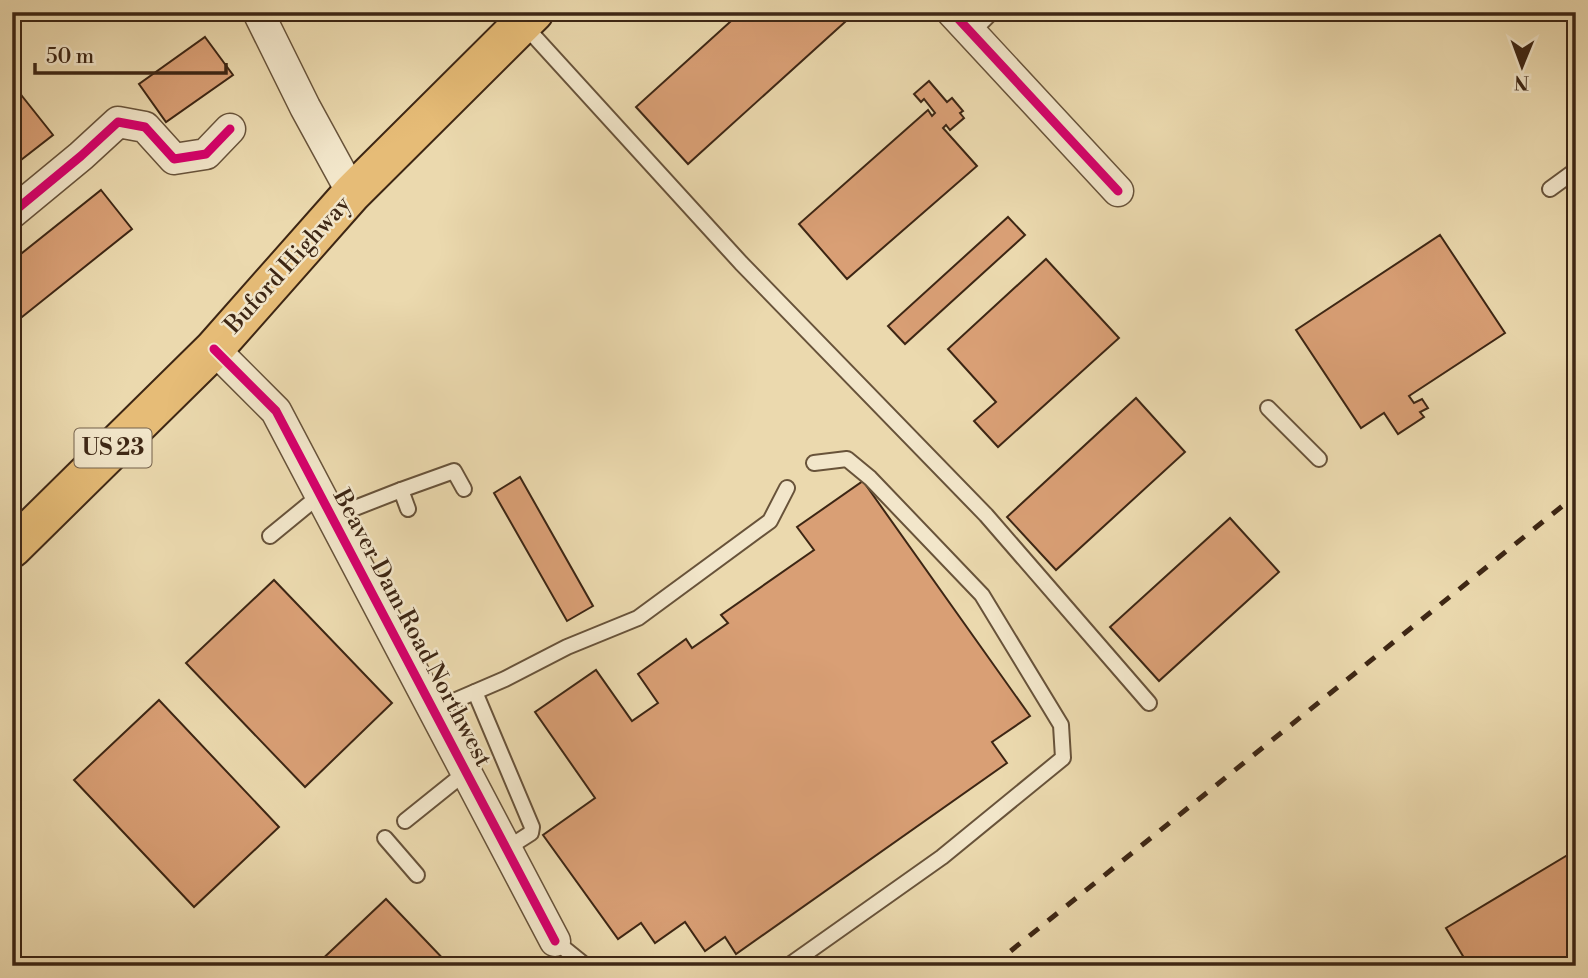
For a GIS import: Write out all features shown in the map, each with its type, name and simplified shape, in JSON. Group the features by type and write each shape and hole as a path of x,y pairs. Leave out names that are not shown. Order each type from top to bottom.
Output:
{"main road":[{"name":"Buford Highway","path":"12,548 214,349 352,193 529,18"}],"street":[{"path":"258,12 352,193"},
{"path":"971,19 1118,191"},
{"path":"12,213 118,122 145,127 174,159 205,153 230,129"},
{"name":"Beaver Dam Road Northwest","path":"214,349 276,411 555,941"}],"lane":[{"path":"529,18 741,263 986,516 1149,703"},
{"path":"1550,189 1576,170"},
{"path":"1268,408 1319,459"},
{"path":"788,966 942,857 1063,758 1061,725 982,595 870,478 847,459 814,463"},
{"path":"270,536 326,506 401,490 454,471 464,489"},
{"path":"433,710 567,647 638,618 770,521 787,488"},
{"path":"401,490 408,509"},
{"path":"475,692 532,827 531,833 506,849"},
{"path":"405,821 466,772"},
{"path":"385,838 417,875"},
{"path":"555,941 586,966"}],"building":[{"path":"741,12 856,12 688,164 636,107"},
{"path":"205,37 233,75 166,122 139,84"},
{"path":"929,81 947,102 952,98 963,111 960,113 964,118 950,130 946,125 943,128 977,166 847,279 799,224 928,110 932,116 935,113 924,99 921,102 914,94"},
{"path":"22,96 53,135 12,167 12,104"},
{"path":"101,190 132,229 12,325 12,261"},
{"path":"1008,217 1025,235 905,344 888,326"},
{"path":"1440,235 1505,333 1409,396 1414,403 1422,399 1428,408 1420,412 1424,417 1398,434 1384,413 1361,428 1296,330"},
{"path":"1046,259 1119,338 998,447 974,421 996,402 948,349"},
{"path":"1136,398 1185,452 1056,570 1007,517"},
{"path":"520,477 593,606 567,621 494,493"},
{"path":"863,481 1030,716 992,742 1007,763 736,954 725,937 705,951 685,922 655,943 641,923 618,939 543,835 595,798 535,712 596,670 632,721 658,703 638,674 686,639 692,648 728,623 721,615 814,550 797,527"},
{"path":"1230,518 1279,572 1159,681 1110,627"},
{"path":"274,580 392,703 305,787 186,663"},
{"path":"159,700 279,827 194,907 74,780"},
{"path":"1576,850 1576,966 1469,966 1446,928"},
{"path":"386,899 450,966 315,966"}],"railway":[{"path":"992,966 1576,495"}],"cycle path":[{"path":"952,12 1118,191"},
{"path":"12,213 118,122 145,127 174,159 206,154 230,129"},
{"path":"214,349 276,411 555,941"}]}
